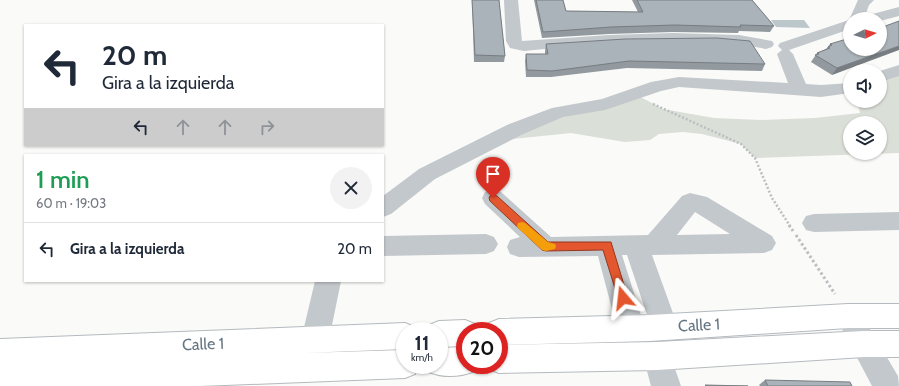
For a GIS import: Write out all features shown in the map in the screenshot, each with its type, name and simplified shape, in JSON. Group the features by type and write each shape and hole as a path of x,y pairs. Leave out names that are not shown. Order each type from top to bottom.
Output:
{"main road":[{"name":"Calle 1","path":"508,332 631,328 848,316 899,316"},
{"name":"Calle 1","path":"0,353 396,336"},
{"name":"Calle 1","path":"508,360 657,356 864,344 899,344"},
{"name":"Calle 1","path":"0,379 396,364"}],"street":[{"path":"511,0 514,41 516,45 524,46 595,39 742,39 779,50 843,27"},
{"path":"859,12 863,3 867,0"},
{"path":"887,14 899,11"},
{"path":"779,50 793,90"},
{"path":"887,75 899,70"},
{"path":"384,207 427,174 514,130 559,112 605,104 667,83 679,82 821,91 843,89"},
{"path":"493,198 546,247"},
{"path":"814,223 899,221"},
{"path":"384,246 486,244"},
{"path":"607,245 631,328"},
{"path":"519,247 645,245 664,326"},
{"path":"315,340 328,282"},
{"path":"848,316 888,386"},
{"path":"657,356 666,386"}],"path":[{"path":"662,109 741,144 755,158"}],"shaded area":[{"path":"771,20 804,20 810,28 776,27"},
{"path":"899,70 899,153 887,153 887,116 843,116 843,155 755,158 741,144 702,134 683,132 659,134 650,140 625,142 571,133 503,140 514,130 635,94 663,109 714,118 760,120 815,118 860,113 859,108 887,108 887,74"}],"building":[{"path":"472,0 499,0 505,56 475,55"},
{"path":"536,0 563,0 566,11 643,12 637,0 752,0 774,26 740,25 741,27 675,25 611,27 543,32"},
{"path":"899,21 899,46 887,50 887,25"},
{"path":"717,38 750,41 765,64 629,61 552,71 527,70 526,54 548,54 546,44 625,39"},
{"path":"843,40 843,56 871,56 848,64 843,64 843,66 837,68 815,55 830,48 828,47 832,45 830,44"},
{"path":"765,380 850,382 852,386 768,386"},
{"path":"705,385 748,386 706,386"}],"slow traffic":[{"path":"522,226 546,247 551,246"}],"route":[{"path":"493,198 546,247 607,245 623,298"}]}
